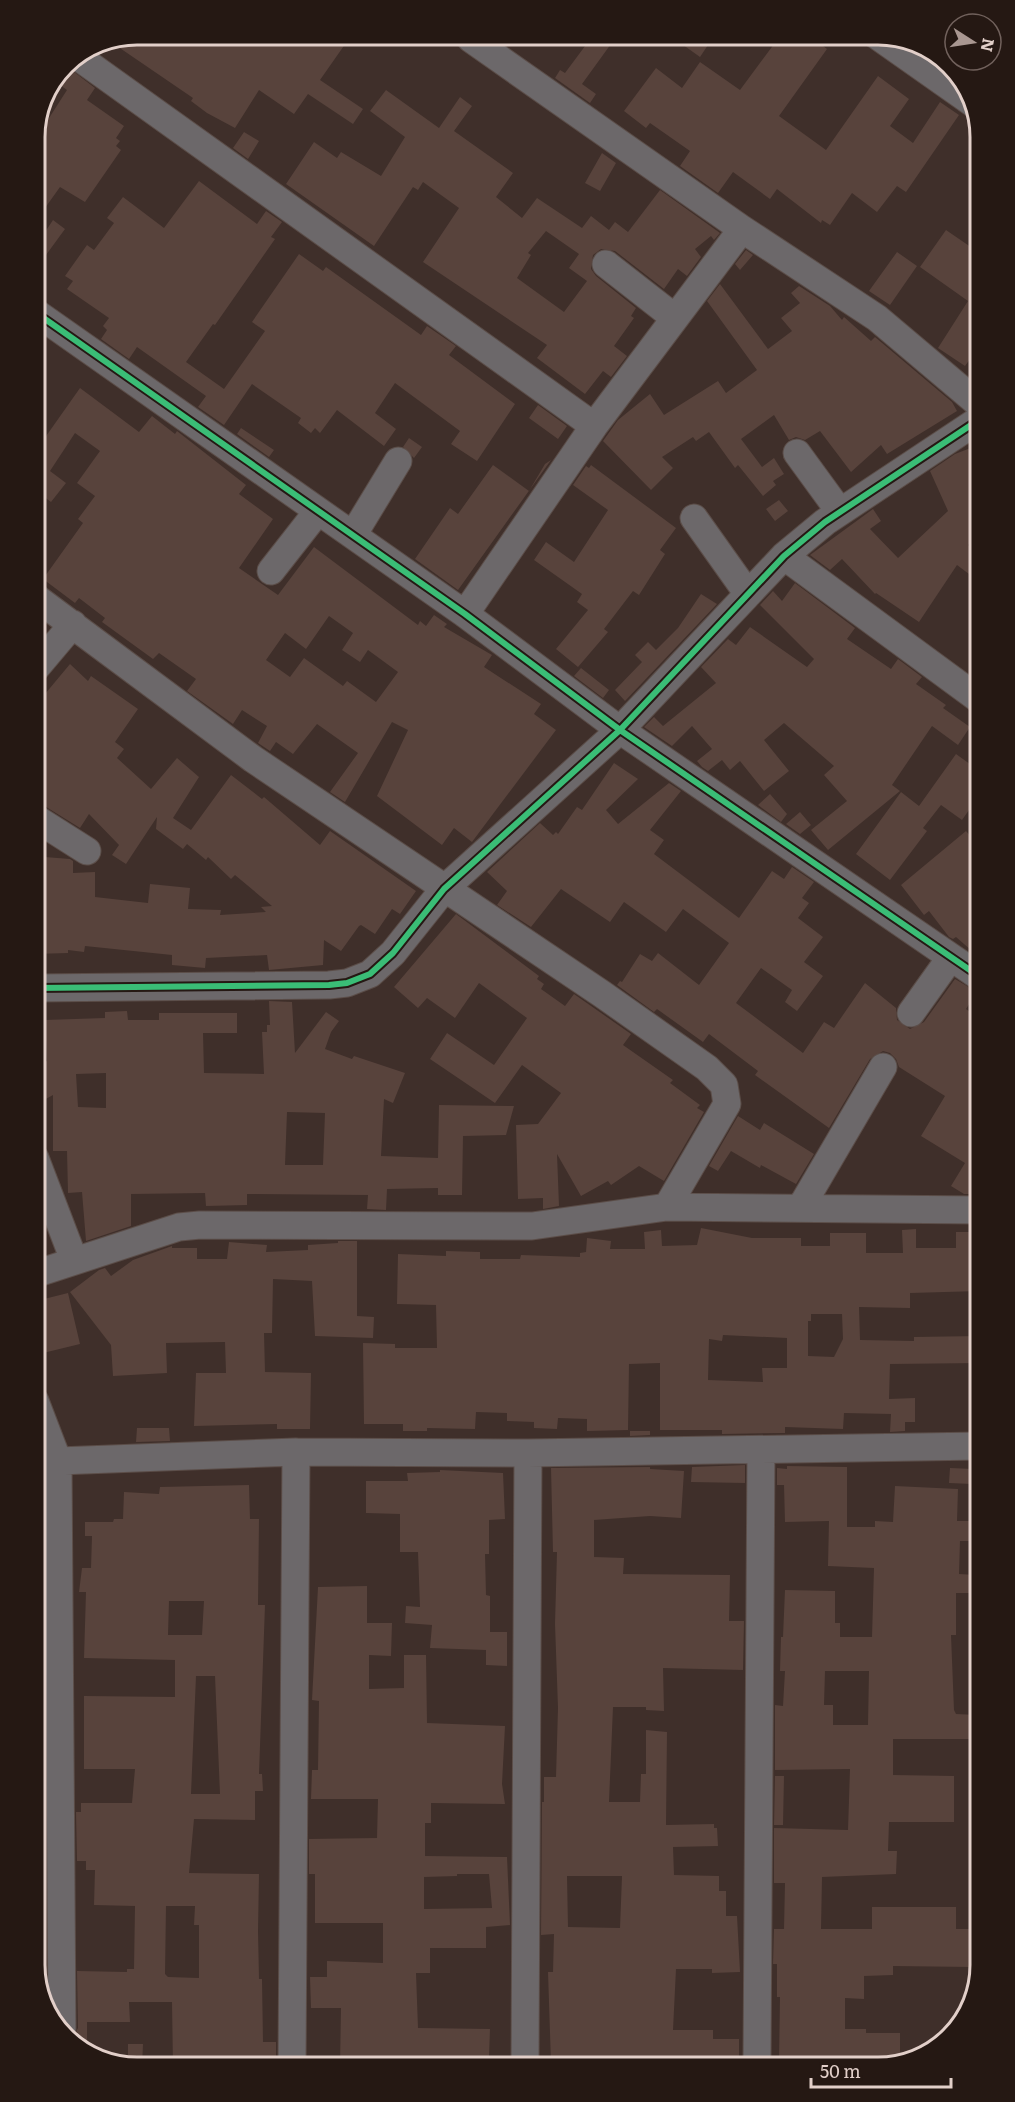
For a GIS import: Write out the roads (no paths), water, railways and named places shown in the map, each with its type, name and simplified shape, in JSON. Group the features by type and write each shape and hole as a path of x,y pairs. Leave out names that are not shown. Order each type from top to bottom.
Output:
{"street":[{"path":"480,45 742,230 877,318 970,396"},
{"path":"892,46 959,94"},
{"path":"85,62 594,426"},
{"path":"465,614 594,426 742,230"},
{"path":"606,264 675,318"},
{"path":"45,319 465,614 620,730 970,970"},
{"path":"45,988 347,983 370,975 393,953 444,889 620,730 784,556 840,512 970,426"},
{"path":"797,453 840,512"},
{"path":"353,535 398,461"},
{"path":"271,572 318,511"},
{"path":"694,518 748,594"},
{"path":"784,556 970,692"},
{"path":"45,604 253,759 602,994 707,1068 724,1085 727,1104 667,1207"},
{"path":"45,657 73,624"},
{"path":"45,824 87,851"},
{"path":"910,1013 951,957"},
{"path":"801,1207 883,1066"},
{"path":"45,1184 74,1260"},
{"path":"45,1270 179,1227 200,1225 532,1226 667,1207 970,1209"},
{"path":"45,1428 58,1461 62,2018"},
{"path":"45,1469 58,1461 296,1452 528,1453 970,1446"},
{"path":"757,2057 761,1450"},
{"path":"292,2057 296,1452"},
{"path":"525,2057 528,1453"}]}
